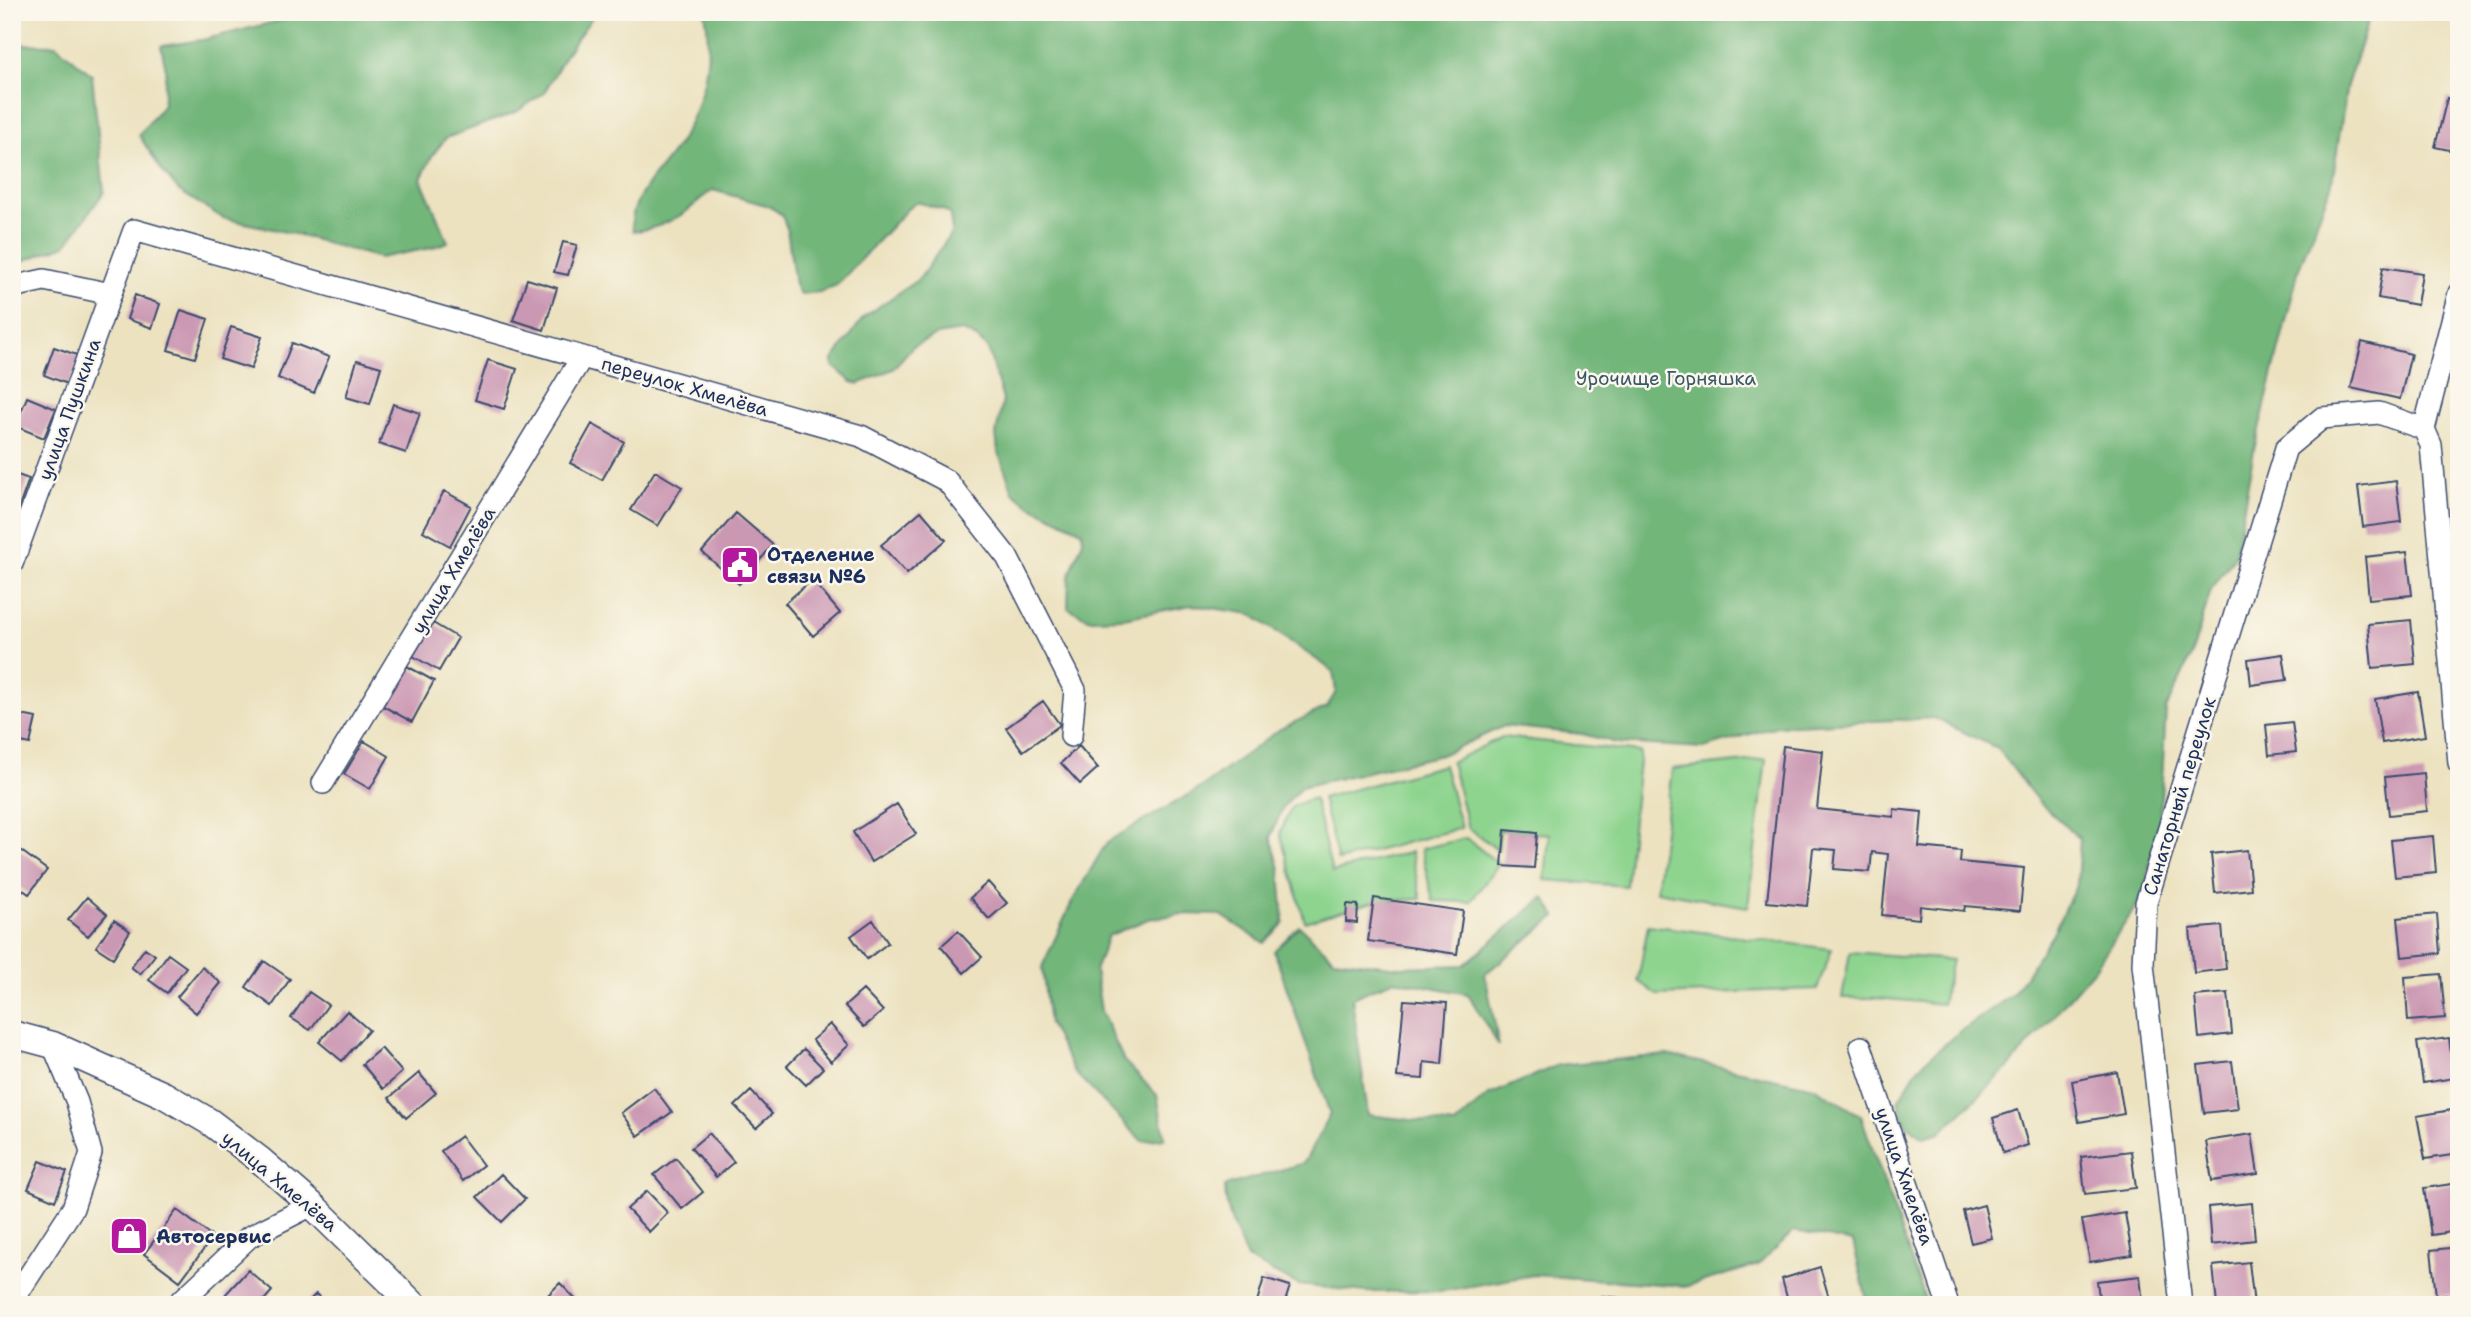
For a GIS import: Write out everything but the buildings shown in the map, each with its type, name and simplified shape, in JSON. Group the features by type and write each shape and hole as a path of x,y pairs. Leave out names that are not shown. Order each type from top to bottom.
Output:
{"main road":[{"name":"улица Хмелёва","path":"12,1034 53,1045 164,1096 210,1122 312,1205 414,1305"}],"street":[{"name":"улица Пушкина","path":"12,564 134,230"},
{"name":"переулок Хмелёва","path":"134,230 861,436 947,481 1007,556 1075,690 1072,736"},
{"path":"12,287 44,280 111,294"},
{"path":"2459,293 2424,429 2431,445 2459,763"},
{"name":"улица Хмелёва","path":"323,783 582,357"},
{"name":"Санаторный переулок","path":"2181,1305 2143,964 2146,903 2286,448 2322,418 2379,413 2424,429"},
{"path":"12,1302 73,1208 91,1153 77,1102 53,1045"},
{"name":"улица Хмелёва","path":"1861,1047 1948,1305"},
{"path":"177,1305 248,1237 312,1205"}],"green space":[{"path":"315,12 596,12 567,52 544,93 516,112 446,138 432,156 421,179 448,242 379,258 299,235 223,218 179,191 139,135 163,105 166,69 161,46 202,40"},
{"name":"Урочище Горняшка","path":"705,12 2371,12 2347,85 2332,183 2299,268 2254,450 2235,556 2211,590 2192,654 2166,709 2160,816 2143,896 2095,968 2008,1068 1941,1132 1924,1137 1906,1124 1898,1101 1918,1068 1954,1036 2013,994 2053,933 2077,884 2080,839 2038,801 1997,748 1934,718 1777,726 1704,748 1617,743 1582,734 1504,726 1441,755 1301,787 1283,807 1271,836 1280,869 1284,923 1264,943 1221,915 1182,914 1148,919 1108,936 1095,971 1101,1011 1124,1061 1157,1095 1165,1138 1142,1141 1075,1073 1049,1024 1042,967 1073,900 1107,842 1202,787 1280,729 1327,707 1336,692 1333,671 1251,614 1192,605 1123,618 1090,619 1068,608 1069,576 1083,540 1082,531 1029,505 1013,492 998,451 996,434 1003,400 988,349 977,338 962,331 937,335 913,346 893,369 859,384 852,382 833,366 833,360 864,317 920,278 952,232 950,215 944,210 917,202 910,206 837,285 820,292 800,294 795,285 787,229 782,215 769,206 713,190 676,218 651,228 633,231 635,206 649,182 682,138 701,93 708,45"},
{"path":"12,44 56,45 92,75 104,192 66,245 12,265"},
{"path":"1502,737 1640,752 1626,886 1545,880 1549,834 1500,830 1498,850 1468,828 1451,762"},
{"path":"1766,759 1748,907 1656,891 1672,769"},
{"path":"1444,765 1461,828 1338,861 1322,798"},
{"path":"1314,798 1332,872 1411,852 1421,899 1376,901 1305,922 1280,833 1292,806"},
{"path":"1466,838 1499,864 1470,902 1433,901 1421,849"},
{"path":"1544,897 1556,916 1485,974 1499,1046 1468,994 1394,980 1352,998 1368,1115 1455,1125 1487,1096 1558,1065 1667,1055 1814,1087 1861,1116 1927,1305 1868,1305 1853,1242 1794,1231 1758,1265 1687,1286 1534,1275 1443,1291 1367,1292 1299,1285 1247,1259 1229,1214 1225,1186 1304,1163 1330,1114 1274,951 1299,926 1334,959 1399,967 1464,965"},
{"path":"1648,925 1832,949 1817,989 1657,995 1638,981"},
{"path":"1850,952 1952,960 1942,1004 1842,998"}],"place":[{"name":"Отделение связи №6","path":"740,565"},
{"name":"Автосервис","path":"129,1236"}]}
